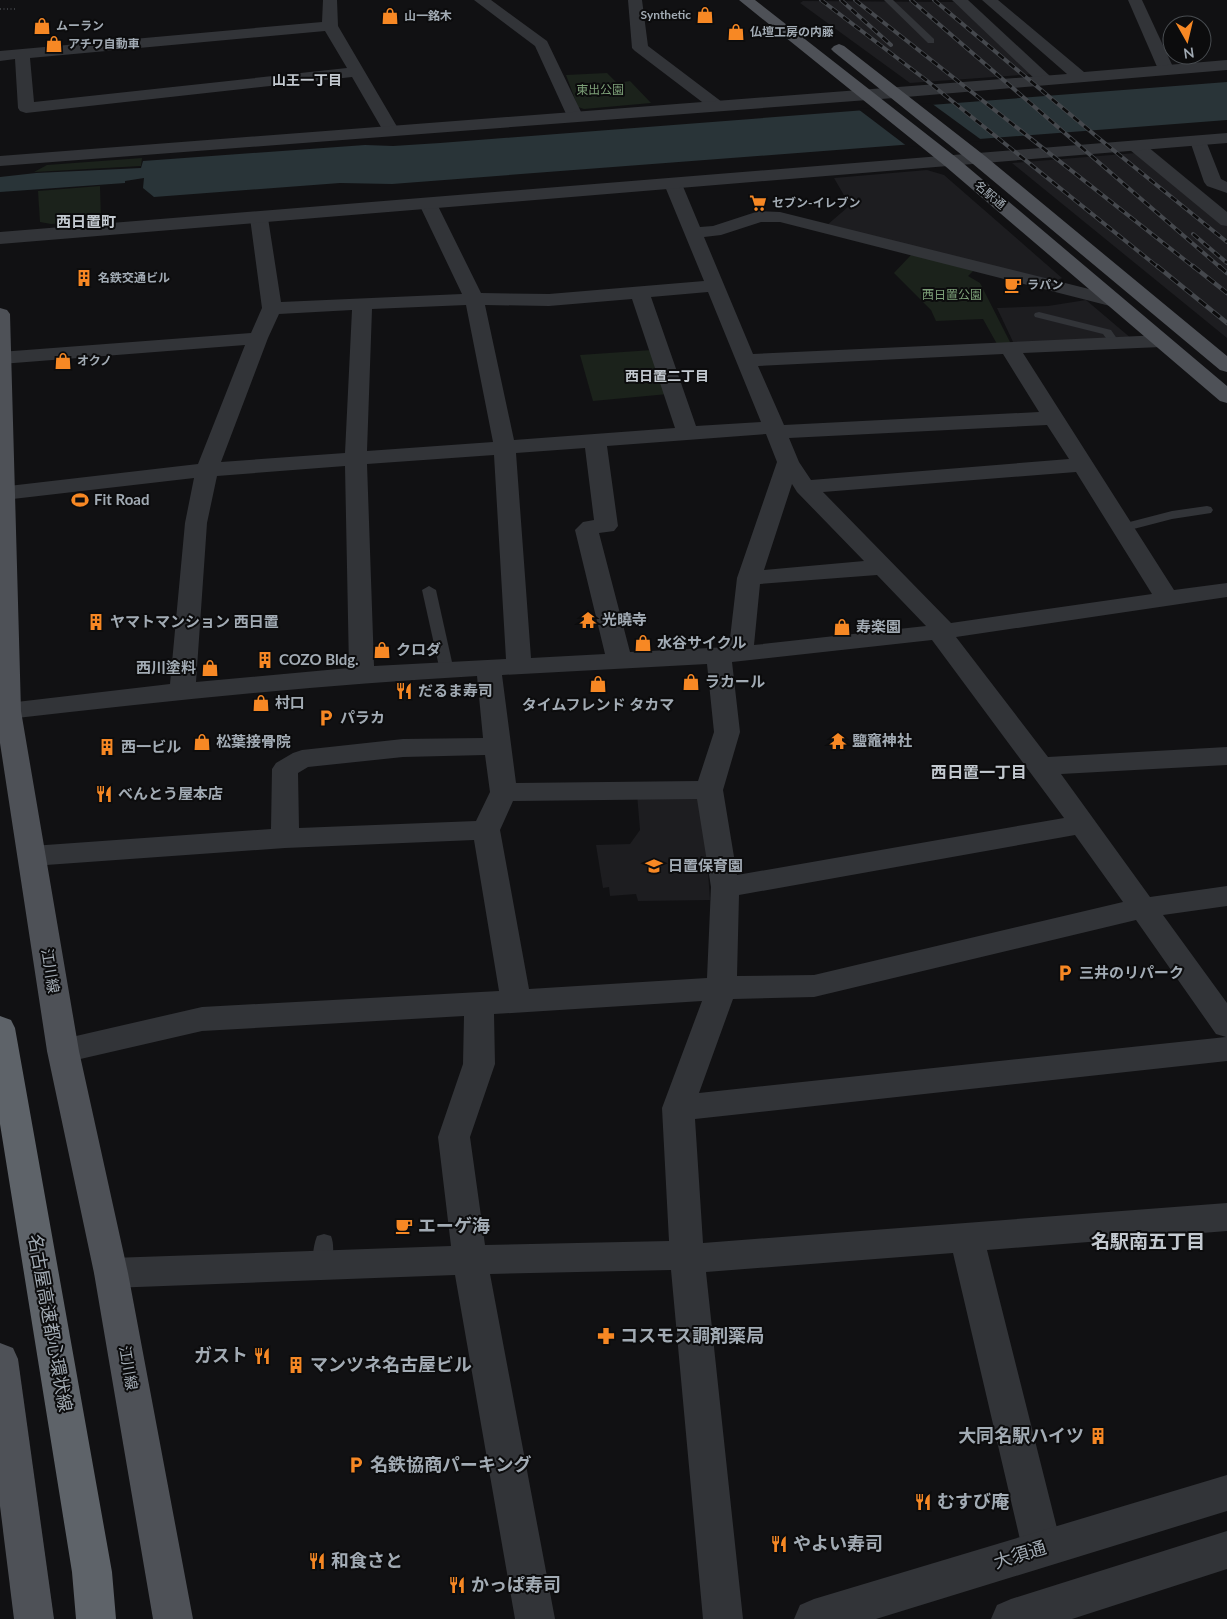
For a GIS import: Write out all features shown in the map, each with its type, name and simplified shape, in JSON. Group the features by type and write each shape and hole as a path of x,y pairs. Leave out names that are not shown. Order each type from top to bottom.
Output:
{"highway":[{"name":"名古屋高速都心環状線","path":"0,1028 92,1572 96,1619"},
{"path":"92,1572 103,1619"}],"main road":[{"name":"名駅通","path":"746,0 951,162 1227,397"},
{"name":"名駅通","path":"827,40 979,160 1227,366"},
{"name":"江川線","path":"0,314 4,493 4,711 32,856 63,1051 111,1273 173,1619"},
{"path":"0,1359 34,1619"}],"street":[{"path":"330,0 330,26 391,130"},
{"path":"481,0 542,44 575,116"},
{"path":"635,0 640,48 716,105"},
{"path":"959,0 1045,80"},
{"path":"989,0 1080,76"},
{"path":"1136,0 1166,70"},
{"path":"0,56 330,26"},
{"path":"22,54 26,108 357,72"},
{"path":"0,161 716,105 900,98 1080,76 1227,65"},
{"path":"0,238 979,160 1227,138"},
{"path":"1198,141 1213,182 1227,188"},
{"path":"1136,146 1227,221"},
{"path":"673,184 788,462 805,487 883,567 942,632 1041,766 1227,1026"},
{"path":"428,204 474,299 505,448 519,667"},
{"path":"693,233 715,231 759,216 780,217 1114,301"},
{"path":"182,691 196,523 207,470 258,338 272,308 259,218"},
{"path":"272,308 474,299 549,300 715,286"},
{"path":"640,292 688,434"},
{"path":"362,303 356,458 362,675"},
{"path":"2,358 258,338"},
{"path":"746,360 1162,341"},
{"path":"1009,347 1167,599"},
{"path":"4,493 207,470 688,434 1052,418"},
{"path":"595,441 606,526 591,527 587,530 620,662"},
{"path":"723,1619 686,1257 678,1108 722,988 725,887 709,790 727,732 730,656 749,578 788,462"},
{"path":"805,487 1082,465"},
{"path":"749,578 883,567"},
{"path":"4,711 182,691 362,675 730,656 942,632 1227,590"},
{"path":"489,669 504,792 486,830 516,1001"},
{"path":"285,838 286,769 302,759 403,748 497,746"},
{"path":"1041,766 1227,756"},
{"path":"504,792 709,790"},
{"path":"725,887 1082,824"},
{"path":"32,856 285,838 486,830"},
{"path":"63,1051 202,1019 479,1004 722,988 814,986 1142,908 1227,896"},
{"path":"479,1004 480,1064 454,1137 470,1260 536,1619"},
{"path":"678,1108 1227,1049"},
{"path":"111,1273 323,1254 470,1260 686,1257 967,1238 1227,1217"},
{"path":"967,1238 1042,1548"},
{"name":"大須通","path":"814,1619 1227,1493"},
{"path":"1011,1619 1227,1550"}],"lane":[{"path":"888,0 931,41"},
{"path":"1039,315 1107,332 1115,343"},
{"path":"1122,528 1172,515 1207,510"},
{"path":"429,590 447,671"}],"path":[{"path":"0,9 16,9"}],"shaded area":[{"path":"803,1 954,2 1035,74 910,83 800,3"},
{"path":"1227,82 1227,120 392,184 340,183 154,197 143,188 144,178 125,181 125,183 0,192 0,177 36,173 141,168 143,161 365,145 393,146 440,143"},
{"path":"1136,153 1227,223 1227,338 1012,163"},
{"path":"927,170 944,175 1062,278 1051,283 826,226 856,200 845,197 834,178"},
{"path":"1086,300 1132,339 1014,344 997,308 1048,306"},
{"name":"日置保育園","path":"691,793 703,801 710,900 638,901 636,894 610,896 609,887 603,888 596,845 630,844 640,830 637,794"}],"green space":[{"name":"東出公園","path":"607,73 617,83 630,81 651,103 584,109 578,107 566,75"},
{"path":"142,158 141,166 34,172 47,165"},
{"path":"100,186 101,221 51,224 40,222 38,191"},
{"name":"西日置公園","path":"911,255 975,269 968,276 980,283 1011,344 997,344 983,319 936,321 931,310 894,273"},
{"path":"652,350 668,394 593,401 580,355"}],"pier":[{"path":"931,103 983,141 908,147 858,109"}],"railway":[{"path":"821,0 926,80 1159,268"},
{"path":"841,0 891,45"},
{"path":"855,0 1195,268"},
{"path":"911,0 1221,268"},
{"path":"934,0 1096,136 1227,242"},
{"path":"1193,234 1227,263"},
{"path":"1157,266 1227,323"},
{"path":"1193,266 1227,293"},
{"path":"1219,266 1227,273"}],"place":[{"name":"Synthetic","path":"705,15"},
{"name":"山一銘木","path":"390,16"},
{"name":"ムーラン","path":"42,26"},
{"name":"仏壇工房の内藤","path":"736,32"},
{"name":"アチワ自動車","path":"54,44"},
{"name":"セブン-イレブン","path":"758,203"},
{"name":"名鉄交通ビル","path":"84,278"},
{"name":"ラパン","path":"1013,285"},
{"name":"オクノ","path":"63,361"},
{"name":"Fit Road","path":"80,500"},
{"name":"光曉寺","path":"588,620"},
{"name":"ヤマトマンション 西日置","path":"96,622"},
{"name":"寿楽園","path":"842,627"},
{"name":"水谷サイクル","path":"643,643"},
{"name":"クロダ","path":"382,650"},
{"name":"COZO Bldg.","path":"265,660"},
{"name":"西川塗料","path":"210,668"},
{"name":"ラカール","path":"691,682"},
{"name":"タイムフレンド タカマ","path":"598,684"},
{"name":"だるま寿司","path":"404,691"},
{"name":"村口","path":"261,703"},
{"name":"パラカ","path":"326,718"},
{"name":"鹽竈神社","path":"838,741"},
{"name":"松葉接骨院","path":"202,742"},
{"name":"西一ビル","path":"107,747"},
{"name":"べんとう屋本店","path":"104,794"},
{"name":"日置保育園","path":"654,866"},
{"name":"三井のリパーク","path":"1065,973"},
{"name":"エーゲ海","path":"404,1226"},
{"name":"コスモス調剤薬局","path":"606,1336"},
{"name":"ガスト","path":"262,1356"},
{"name":"マンツネ名古屋ビル","path":"296,1365"},
{"name":"大同名駅ハイツ","path":"1098,1436"},
{"name":"名鉄協商パーキング","path":"356,1465"},
{"name":"むすび庵","path":"923,1502"},
{"name":"やよい寿司","path":"779,1544"},
{"name":"和食さと","path":"317,1561"},
{"name":"かっぱ寿司","path":"457,1585"}],"district":[{"name":"山王一丁目","path":"307,80"},
{"name":"西日置町","path":"86,222"},
{"name":"西日置二丁目","path":"667,376"},
{"name":"西日置一丁目","path":"979,772"},
{"name":"名駅南五丁目","path":"1148,1241"}]}
